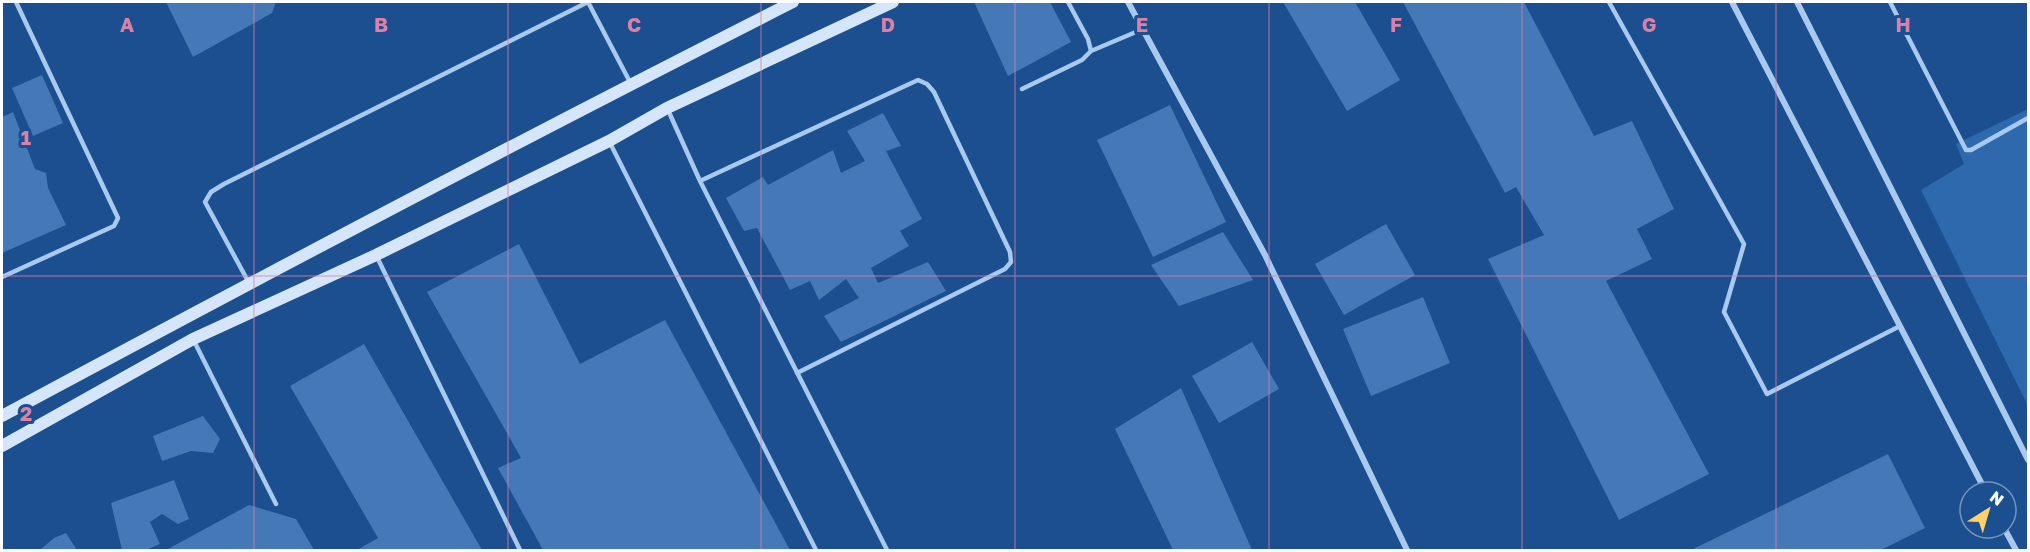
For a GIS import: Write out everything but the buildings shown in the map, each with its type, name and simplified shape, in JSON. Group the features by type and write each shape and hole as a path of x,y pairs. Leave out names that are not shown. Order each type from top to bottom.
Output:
{"main road":[{"path":"2,416 249,283 631,84 794,2"},
{"path":"2,446 193,339 376,255 609,141 667,108 893,2"}],"street":[{"path":"1128,2 1265,255 1407,550"},
{"path":"1732,2 1980,480"},
{"path":"1797,2 2028,460"}],"lane":[{"path":"2,278 114,226 118,218 16,2"},
{"path":"249,283 206,202 211,192 235,178 588,2 631,84"},
{"path":"1068,2 1088,39 1091,51"},
{"path":"1609,2 1744,244 1724,312 1767,394 1900,326"},
{"path":"1890,2 1966,150 1971,150 2028,118"},
{"path":"1022,89 1082,60 1091,51 1143,29"},
{"path":"700,182 918,80 927,84 934,92 1010,252 1011,262 1005,269 797,373"},
{"path":"667,108 700,182 887,550"},
{"path":"609,141 816,550"},
{"path":"376,255 520,550"},
{"path":"193,339 276,504"}],"shaded area":[{"path":"2028,109 2028,406 1921,190 1964,164 1956,144"}]}
